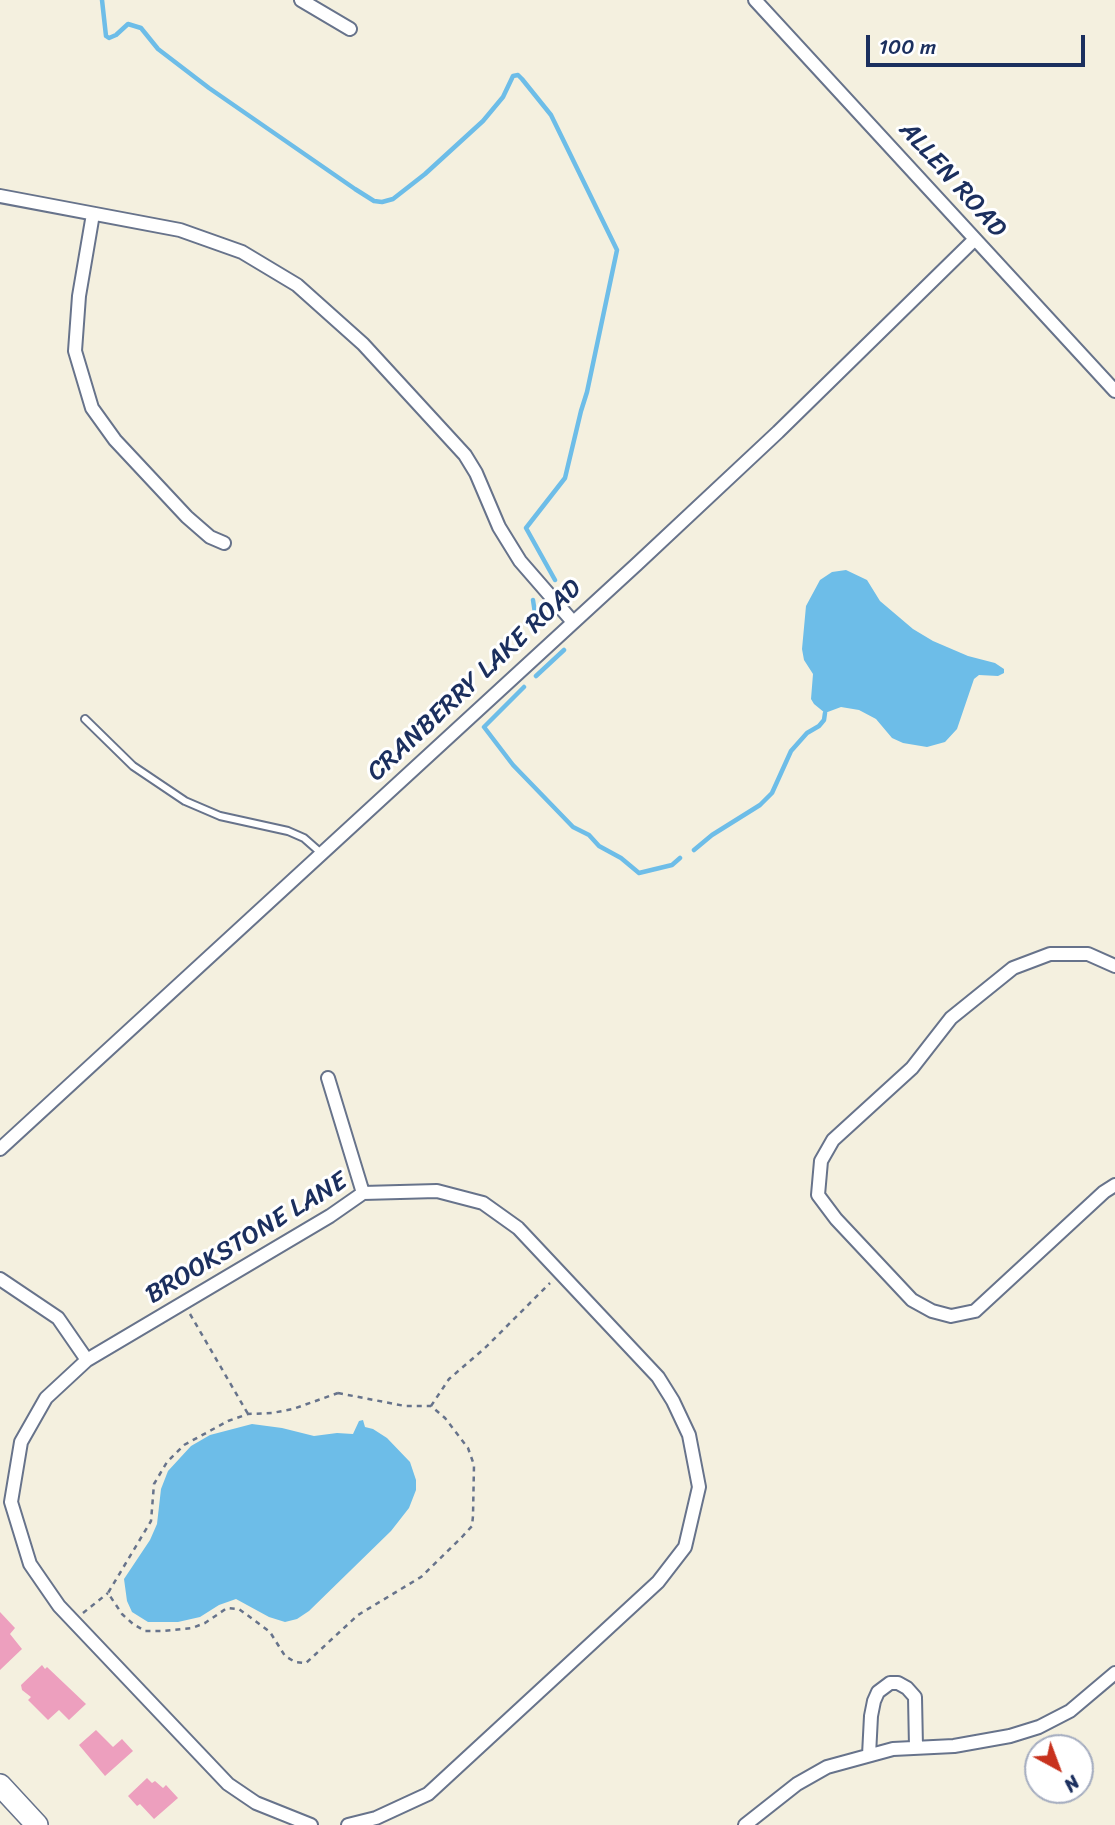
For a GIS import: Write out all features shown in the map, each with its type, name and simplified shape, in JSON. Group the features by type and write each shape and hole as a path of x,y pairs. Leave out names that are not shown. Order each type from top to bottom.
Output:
{"main road":[{"path":"0,1785 37,1825"}],"street":[{"path":"301,0 350,29"},
{"name":"ALLEN ROAD","path":"755,0 1115,391"},
{"path":"0,197 180,230 242,252 297,285 372,354 465,455 477,473 499,527 520,561 573,622"},
{"path":"93,214 79,296 75,351 92,408 115,440 187,517 211,537 225,543"},
{"name":"CRANBERRY LAKE ROAD","path":"0,1149 778,432 974,240"},
{"path":"1115,967 1088,954 1050,954 1013,968 951,1018 912,1068 833,1140 821,1161 818,1195 836,1219 912,1300 932,1311 951,1315 975,1311 1104,1192 1115,1185"},
{"path":"328,1078 363,1193"},
{"name":"BROOKSTONE LANE","path":"311,1825 256,1803 228,1784 59,1606 30,1564 11,1502 21,1442 46,1398 87,1360 184,1304 363,1193 437,1191 483,1203 518,1228 659,1377 689,1435 699,1487 685,1547 658,1582 428,1794 376,1818 348,1825"},
{"path":"0,1279 58,1318 87,1360"},
{"path":"746,1825 797,1784 827,1767 869,1755 916,1747 988,1742 1039,1727 1070,1711 1115,1673"},
{"path":"869,1755 874,1701 878,1692 890,1683 898,1683 907,1688 915,1697 916,1747"}],"lane":[{"path":"85,719 133,766 185,801 220,816 288,831 304,838 321,853"}],"path":[{"path":"431,1406 449,1379 561,1274"},
{"path":"184,1304 248,1414"},
{"path":"74,1621 108,1593 151,1521 154,1484 167,1462 200,1434 248,1414 293,1409 338,1393 405,1406 431,1406 445,1418 468,1448 474,1465 472,1526 421,1577 358,1615 306,1663 295,1662 285,1656 270,1632 239,1609 227,1608 192,1628 145,1630 122,1614 108,1593"}],"water":[{"path":"846,570 867,580 880,601 913,629 933,641 968,656 995,663 1004,669 1004,673 998,676 979,675 974,679 957,729 945,742 927,747 903,743 892,738 876,719 859,710 841,707 825,713 811,699 813,674 804,660 802,649 806,606 820,580 832,572"},
{"path":"363,1420 365,1427 387,1438 410,1462 416,1490 409,1508 391,1531 309,1611 297,1619 285,1622 269,1617 236,1599 219,1605 200,1617 178,1622 148,1622 132,1612 127,1601 124,1579 150,1540 157,1524 161,1489 168,1471 191,1446 210,1435 252,1424 314,1436 353,1434 359,1421"}],"building":[{"path":"0,1612 15,1628 10,1634 22,1649 0,1670"},
{"path":"42,1665 86,1704 69,1720 59,1710 48,1720 28,1700 31,1697 22,1690 21,1685"},
{"path":"96,1730 113,1747 122,1739 133,1751 105,1776 79,1745"},
{"path":"147,1778 163,1788 166,1785 178,1798 154,1819 128,1796"}],"waterway":[{"path":"102,0 106,36 109,38 116,35 128,24 141,28 158,49 209,88 374,201 393,199 425,174 483,121 503,97 513,76 518,75 522,79 551,115 617,250 587,392 565,478 526,528 555,580"},
{"path":"533,600 536,620"},
{"path":"536,676 564,650"},
{"path":"524,687 484,727 513,765 573,827 589,835 599,846 621,858 639,873 672,865 680,858"},
{"path":"694,850 712,835 760,805 772,793 791,751 807,733 819,726 825,713"}]}
